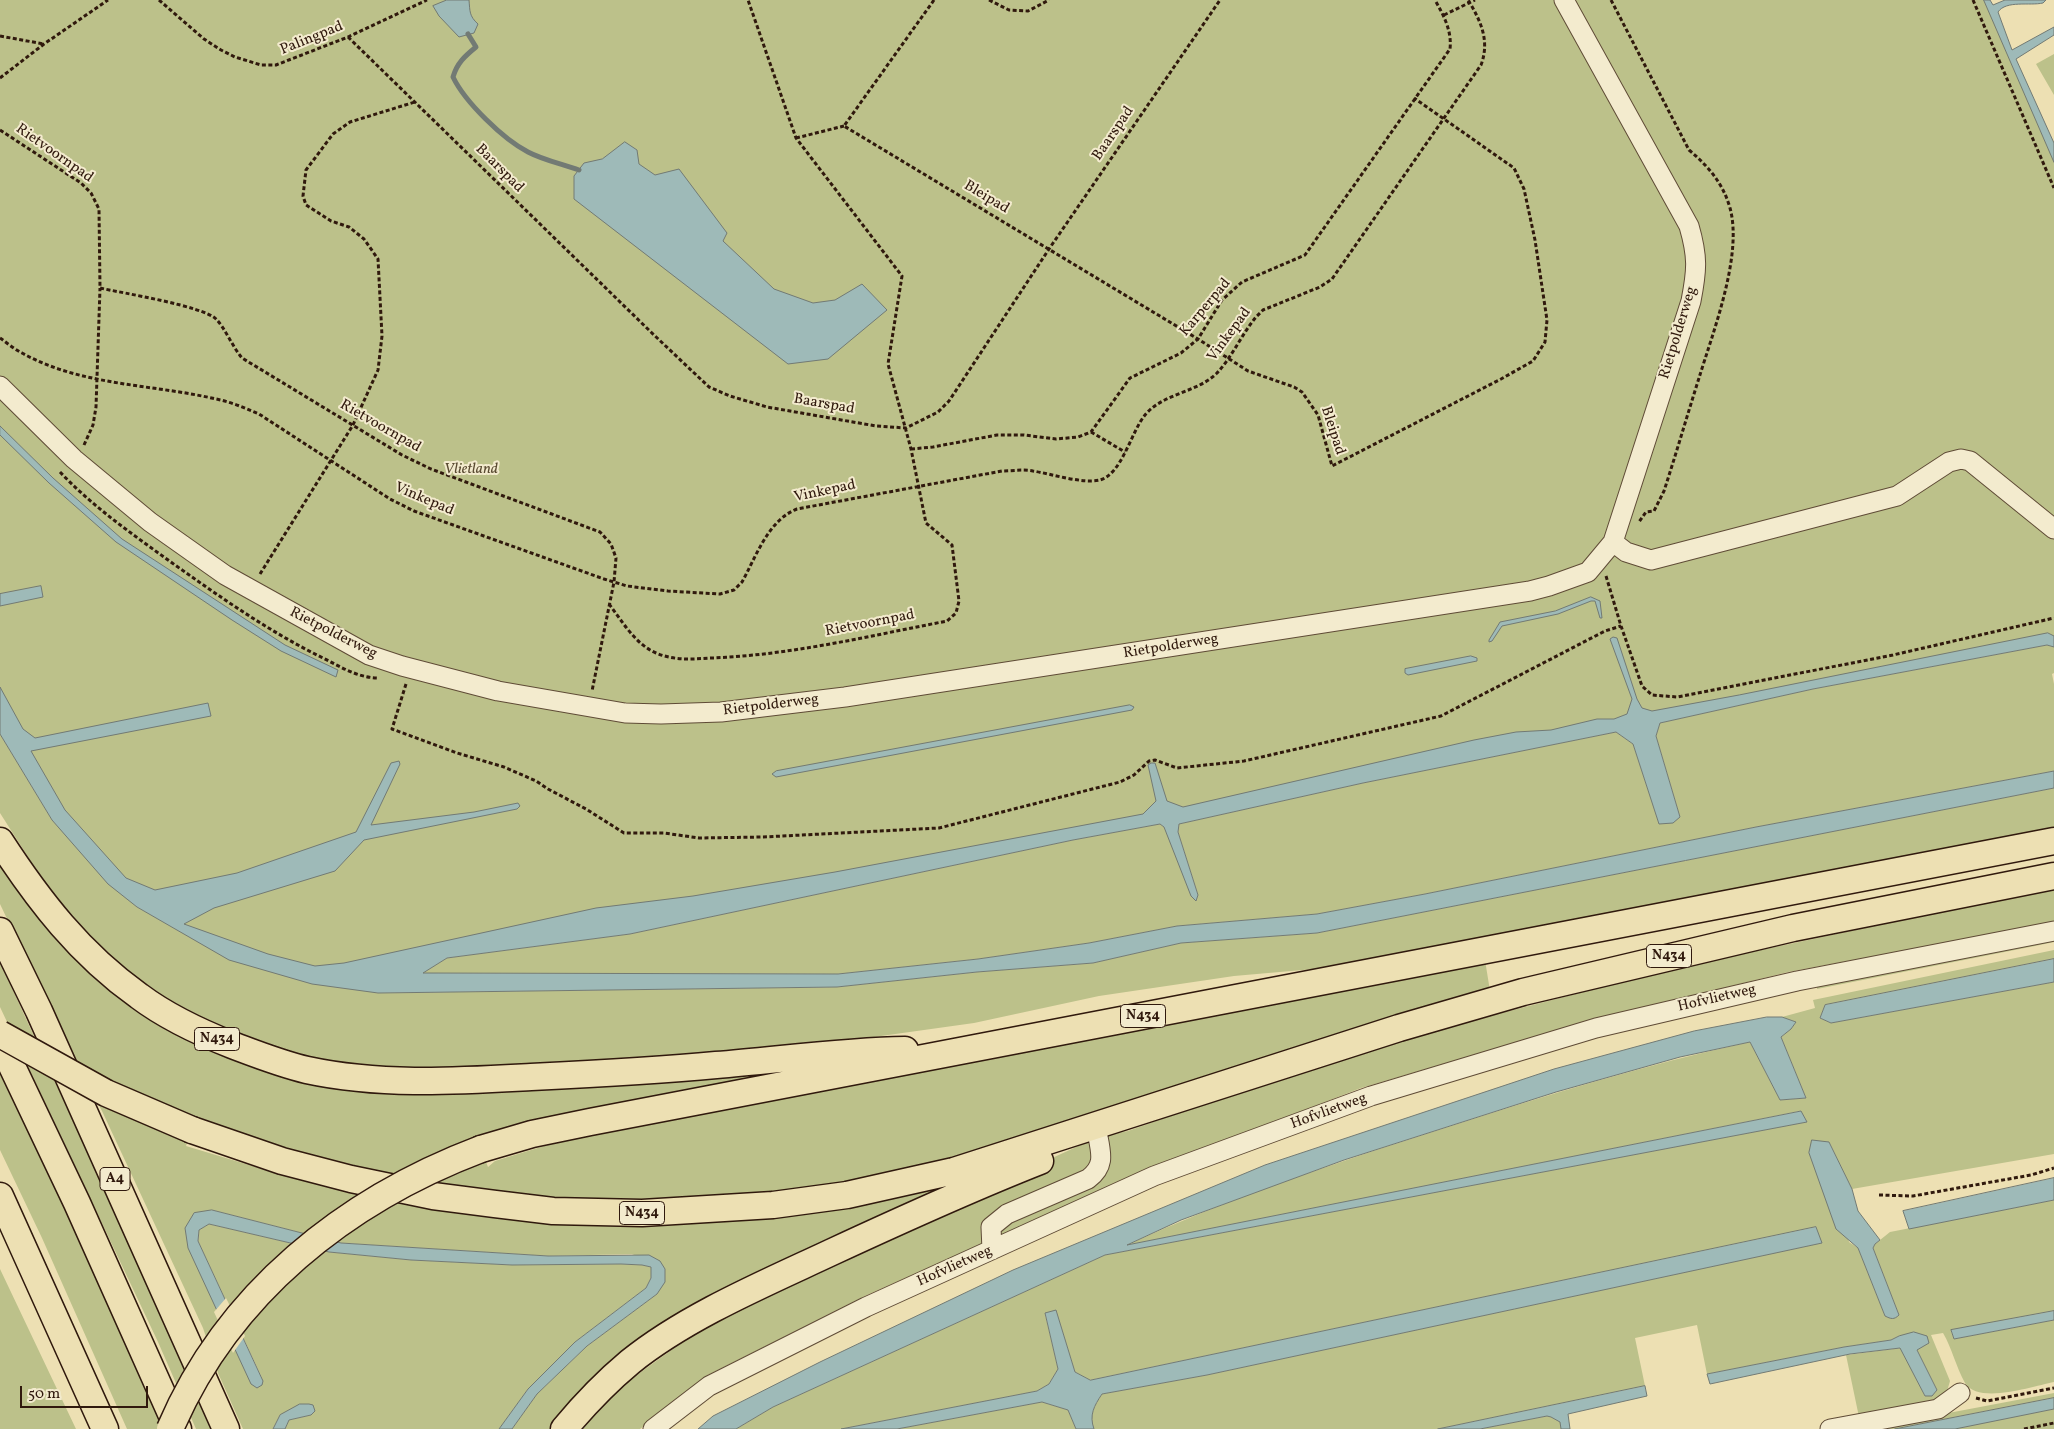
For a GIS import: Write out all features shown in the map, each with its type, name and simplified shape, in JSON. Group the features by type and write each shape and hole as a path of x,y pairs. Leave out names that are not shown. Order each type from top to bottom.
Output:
{"highway":[{"name":"N434","path":"0,841 27,882 61,926 100,964 139,996 173,1018 202,1033 272,1060 307,1070 378,1080 464,1080 611,1074 849,1051 976,1048"},
{"name":"N434","path":"170,1429 202,1370 224,1337 260,1292 307,1247 332,1227 388,1191 442,1164 481,1149 532,1134 590,1122 2054,841"},
{"name":"N434","path":"0,1034 106,1093 192,1130 282,1161 351,1179 433,1196 552,1211 642,1213 773,1206 847,1195 954,1171 1390,1031 1532,990 1793,928 2054,876"},
{"name":"A4","path":"0,931 40,1011 226,1429"},
{"path":"0,1041 77,1204 178,1429"},
{"name":"N434","path":"564,1429 631,1362 664,1338 702,1316 797,1268 923,1209 1232,1082"},
{"path":"0,1196 105,1429"}],"street":[{"name":"Rietpolderweg","path":"0,386 74,459 150,522 225,575 369,655 402,666 498,691 625,712 652,714 722,712 844,697 1530,591 1588,572 1600,560 1613,542 1691,301 1697,271 1695,249 1688,226 1564,0"},
{"path":"1613,542 1626,552 1651,560 1897,496 1948,462 1960,459 1970,461 2054,529"},
{"name":"Hofvlietweg","path":"653,1429 709,1386 866,1307 1154,1176 1371,1096 1596,1028 1797,981 2054,930"},
{"path":"992,1250 991,1227 1007,1214 1088,1180 1097,1172 1101,1150 1098,1137"},
{"path":"1830,1429 1938,1410 1960,1393"}],"path":[{"path":"0,78 44,44 108,0"},
{"name":"Palingpad","path":"159,0 204,39 221,50 235,57 261,64 276,65 348,37 427,0"},
{"name":"Rietvoornpad","path":"609,604 633,637 654,652 676,660 741,657 804,648 947,621 956,614 960,601 952,545 926,522 906,428 888,364 902,276 796,138 748,0"},
{"path":"796,138 844,126 934,0"},
{"path":"989,0 1009,10 1028,11 1049,0"},
{"name":"Baarspad","path":"348,37 633,315 709,386 730,396 767,407 876,426 906,428 938,412 949,401 1049,249 1220,0"},
{"name":"Karperpad","path":"1091,432 1130,378 1180,353 1198,339 1222,300 1242,282 1305,256 1450,49 1451,39 1444,15 1435,0"},
{"path":"1444,15 1475,0"},
{"path":"1973,0 2054,188"},
{"name":"Vinkepad","path":"0,338 21,353 52,367 96,379 216,398 238,405 259,414 390,499 414,511 614,582 668,591 720,594 734,590 742,582 776,522 784,514 796,508 1002,471 1030,470 1086,481 1101,480 1112,474 1138,424 1146,413 1160,402 1201,384 1216,373 1243,333 1263,310 1320,287 1332,279 1481,66 1486,53 1482,27 1469,2"},
{"path":"0,36 44,44"},
{"name":"Bleipad","path":"844,126 1228,357 1248,372 1294,387 1302,392 1318,415 1332,466 1533,361 1545,342 1547,320 1524,189 1514,168 1414,98"},
{"path":"250,590 353,425 378,370 382,336 378,259 364,239 349,227 331,221 306,205 303,196 306,170 332,134 350,122 415,102"},
{"name":"Rietvoornpad","path":"0,130 81,184 91,193 99,209 100,288 96,407 88,439 74,459"},
{"name":"Rietvoornpad","path":"100,288 200,309 216,318 242,358 402,455 432,469 600,532 611,544 616,558 614,582 589,707"},
{"path":"911,449 997,435 1024,435 1056,439 1078,437 1091,432 1125,452"},
{"path":"1600,560 1620,626 1642,686 1652,695 1677,697 1893,655 2054,618"},
{"path":"402,666 406,684 392,729 457,753 504,767 536,781 548,790 586,809 624,833 664,833 699,838 763,837 939,828 1120,782 1134,775 1150,761 1155,760 1177,768 1244,761 1441,716 1605,631 1620,626"},
{"path":"1879,1195 1913,1196 2031,1175 2054,1168"},
{"path":"1986,1401 2054,1388"},
{"path":"2024,1429 2054,1423"}],"green space":[{"name":"Vlietland","path":"0,0 1987,0 2054,152 2054,636 338,976 235,951 180,926 123,886 53,808 0,716"},
{"path":"2054,54 2054,95 2036,64"},
{"path":"2047,645 2054,647 2054,673 2052,674 2054,684 2054,771 1756,827 1317,914 1177,926 1089,943 978,959 838,974 422,973 447,958 630,934 1073,840 1160,824 1164,827 1198,895 1178,832 1179,824 1363,783 1616,732 1633,744 1659,823 1680,817 1656,736 1660,723 1813,689"},
{"path":"0,734 52,820 137,907 182,932 378,993 837,987 977,972 1093,963 1181,943 1317,933 2054,788 2054,829 2048,828 1496,937 1314,969 1234,976 1099,996 974,1023 788,1049 510,1073 374,1068 291,1057 207,1024 142,984 95,945 54,898 0,813"},
{"path":"0,853 89,965 319,1078 844,1056 481,1149 488,1167 495,1161 564,1140 1485,960 1490,991 1294,1047 1025,1145 828,1191 603,1206 377,1178 194,1121 186,1146 259,1168 351,1192 406,1203 524,1221 605,1225 696,1223 806,1214 913,1194 989,1174 707,1305 556,1429 512,1429 537,1394 587,1346 657,1294 665,1269 632,1254 548,1256 341,1243 212,1210 185,1228 263,1380 198,1241 199,1230 209,1224 329,1252 411,1260 512,1265 621,1264 651,1267 651,1278 646,1288 575,1342 528,1389 499,1429 285,1429 289,1420 311,1415 315,1411 280,1415 273,1429 243,1429 218,1373 203,1328 102,1111 77,1066 0,904"},
{"path":"2054,888 2054,923 1788,972 1586,1022 1361,1088 1138,1175 867,1295 708,1375 640,1429 579,1429 623,1385 713,1323 808,1270 1098,1137 1128,1131 1351,1052 1676,968"},
{"path":"2054,939 2054,942 1817,989 1817,985"},
{"path":"2054,950 2054,959 1825,1005 1820,1018 1831,1023 2054,982 2054,1154 1852,1189 1829,1142 1849,1242 1858,1248 1885,1316 1899,1315 1873,1248 1875,1244 1890,1232 2054,1200 2054,1311 1951,1331 1954,1339 2054,1320 2054,1382 2007,1392 1982,1393 1972,1389 1965,1383 1943,1333 1931,1335 1950,1381 1946,1395 1940,1402 1859,1417 1846,1355 1901,1348 1925,1396 1937,1390 1917,1350 1899,1336 1891,1340 1844,1347 1707,1374 1697,1325 1635,1338 1645,1386 1438,1429 1094,1429 1093,1410 1102,1394 1207,1375 1821,1243 1816,1227 1090,1380 1075,1372 1056,1311 1045,1314 1058,1369 1049,1384 1037,1391 841,1429 736,1429 773,1407 1105,1255 1806,1122 1800,1111 1125,1246 1244,1196 1407,1140 1598,1081 1673,1060 1750,1042 1780,1100 1806,1098 1781,1037 1796,1022 1782,1017 1815,1008 1813,1000"},
{"path":"0,962 213,1429 196,1429 158,1342 0,1007"},
{"path":"0,1062 168,1429 127,1429 42,1238 0,1150"},
{"path":"0,1269 76,1429 0,1429"},
{"path":"2054,1393 2054,1398 1895,1429 1864,1429"},
{"path":"1042,1402 1068,1410 1076,1429 897,1429"},
{"path":"2054,1409 2054,1429 1955,1429 1956,1428"},
{"path":"1551,1416 1561,1422 1561,1429 1480,1429"}],"water":[{"path":"447,0 469,0 471,16 478,24 474,33 459,37 439,16 433,6"},
{"path":"1984,0 1990,0 1993,5 2005,0 2046,0 2038,4 2007,6 1998,12 2012,50 2054,27 2054,35 2016,59 2054,143 2054,162"},
{"path":"625,142 637,150 639,164 655,175 679,169 727,233 723,241 774,289 813,303 835,300 862,284 887,310 828,359 788,364 574,199 574,176 584,163 602,159"},
{"path":"0,426 53,478 122,539 285,645 338,670 336,677 281,651 116,542 49,483 0,435"},
{"path":"41,586 43,597 0,606 0,594"},
{"path":"1591,597 1600,601 1602,618 1600,618 1595,601 1591,601 1558,614 1502,626 1492,641 1489,642 1500,622 1555,611"},
{"path":"2048,633 2054,636 2054,647 2047,645 1813,689 1660,723 1656,736 1680,817 1673,823 1659,824 1633,744 1616,732 1363,783 1179,824 1178,832 1198,895 1196,901 1191,896 1164,827 1160,824 1073,840 630,934 447,958 423,973 838,974 978,959 1089,943 1177,926 1317,914 1756,827 2054,771 2054,788 1317,933 1181,943 1093,963 977,972 837,987 378,993 312,984 229,960 137,907 108,884 52,820 0,734 0,687 23,729 35,738 208,703 211,716 31,751 65,810 126,878 155,890 237,873 356,832 391,763 399,761 400,764 371,825 474,812 518,803 520,806 517,809 364,840 335,871 214,908 184,924 268,954 315,966 344,963 596,908 693,896 835,872 1143,814 1156,801 1148,765 1151,763 1155,763 1167,801 1183,807 1474,740 1516,732 1551,730 1597,719 1614,719 1627,714 1632,699 1610,639 1613,637 1617,638 1637,699 1642,708 1652,711"},
{"path":"1471,656 1477,658 1477,661 1408,675 1405,673 1405,669"},
{"path":"1130,705 1134,707 1132,710 776,777 772,774 776,771"},
{"path":"2054,959 2054,982 1831,1023 1820,1018 1825,1005"},
{"path":"1767,1017 1782,1017 1796,1022 1781,1037 1806,1098 1780,1100 1750,1042 1680,1057 1556,1092 1344,1160 1181,1220 1127,1245 1801,1111 1807,1122 1105,1255 773,1407 736,1429 698,1429 713,1416 820,1362 1013,1270 1265,1165 1554,1069 1694,1031"},
{"path":"1812,1140 1829,1142 1852,1189 1858,1211 1880,1240 1873,1248 1899,1315 1896,1318 1885,1316 1858,1248 1836,1229 1809,1153"},
{"path":"2054,1178 2054,1200 1909,1229 1903,1211"},
{"path":"212,1210 341,1243 548,1256 649,1255 660,1261 665,1269 665,1282 657,1294 587,1346 537,1394 512,1429 499,1429 528,1389 575,1342 646,1288 651,1278 651,1267 621,1264 512,1265 411,1260 329,1252 209,1224 199,1230 198,1241 263,1381 262,1385 257,1388 251,1384 188,1248 185,1228 194,1213"},
{"path":"1816,1227 1822,1243 1207,1375 1102,1394 1093,1411 1094,1429 1076,1429 1068,1410 1042,1402 897,1429 841,1429 1037,1391 1049,1384 1058,1369 1045,1313 1056,1310 1075,1372 1090,1380"},
{"path":"2054,1311 2054,1320 1954,1339 1951,1330"},
{"path":"1914,1332 1927,1336 1929,1343 1917,1350 1937,1390 1932,1396 1925,1396 1900,1348 1850,1354 1710,1384 1707,1374 1844,1347 1891,1340"},
{"path":"1645,1386 1647,1396 1568,1414 1570,1429 1561,1429 1560,1422 1547,1416 1480,1429 1438,1429"},
{"path":"2054,1398 2054,1409 1955,1429 1895,1429"},
{"path":"300,1404 313,1405 315,1411 311,1415 289,1420 285,1429 273,1429 280,1415"}],"pier":[{"path":"226,1298 245,1336 233,1353 214,1312"}],"waterway":[{"path":"468,34 476,47 462,60 453,77 466,97 496,129 518,146 540,157 579,170"}]}
